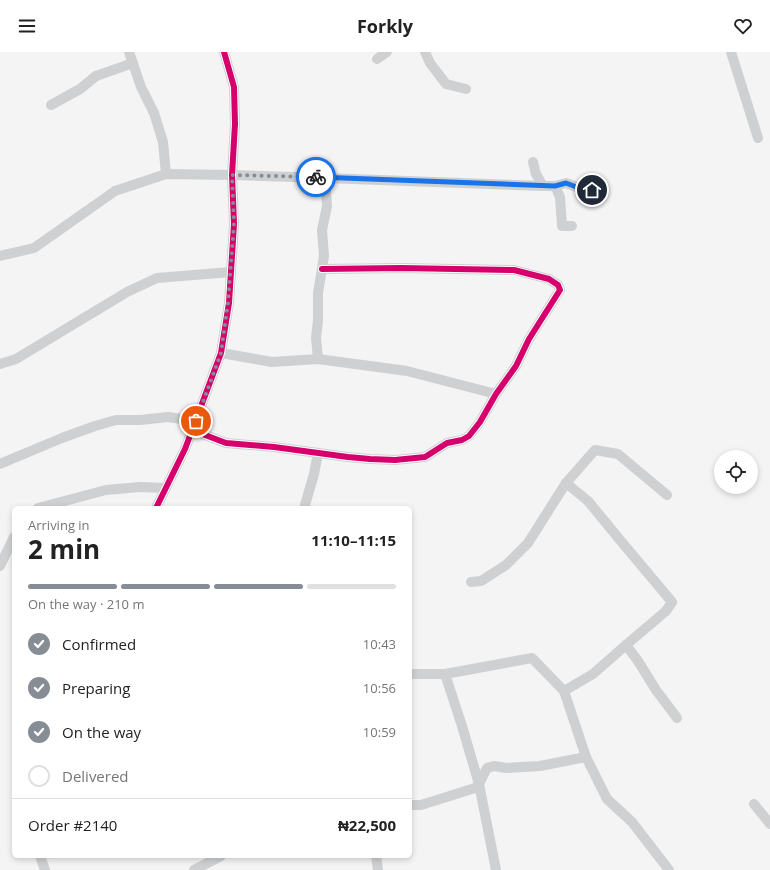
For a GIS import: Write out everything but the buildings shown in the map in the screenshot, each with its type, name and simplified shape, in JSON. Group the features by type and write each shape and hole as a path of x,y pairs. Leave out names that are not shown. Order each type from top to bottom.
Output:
{"street":[{"path":"130,52 141,87 154,113 162,142 166,174"},
{"path":"157,506 185,449 221,353 228,303 234,224 232,175 235,124 234,87 224,52"},
{"path":"377,59 387,52"},
{"path":"425,52 430,63 446,84 466,90"},
{"path":"730,52 758,138"},
{"path":"51,105 80,89 96,76 133,63"},
{"path":"534,162 536,174 543,186"},
{"path":"0,256 34,248 115,192 166,174 543,186 555,186 566,183 579,188 592,190 602,197"},
{"path":"318,359 316,338 318,293 324,256 322,230 327,206 325,178"},
{"path":"555,186 560,197 562,226 572,226"},
{"path":"0,464 62,438 116,420 140,420 168,417 194,426 226,443 274,447 370,459 395,460 425,457 447,443 462,440 469,436 480,422 496,394 516,366 529,339 560,290 558,285 549,279 514,270 401,268 322,269"},
{"path":"0,364 16,359 127,292 157,278 231,272"},
{"path":"221,353 272,362 318,359 407,371 496,394"},
{"path":"471,582 481,581 506,565 528,543 566,483 595,450 618,454 667,495"},
{"path":"305,506 318,453"},
{"path":"564,691 593,674 666,611 672,602 588,501 566,483"},
{"path":"46,506 106,490 140,487 166,488"},
{"path":"0,566 12,541"},
{"path":"626,646 677,718"},
{"path":"412,674 445,674 532,658 564,691 586,757 607,799 632,822 669,870"},
{"path":"445,674 479,784 496,870"},
{"path":"412,805 421,805 475,788 479,784 487,768 490,767 494,766 506,768 540,766 586,757"},
{"path":"754,804 770,824"},
{"path":"41,858 45,870"},
{"path":"194,870 217,858"},
{"path":"376,858 378,870"}],"cycle path":[{"path":"157,506 185,449 221,353 229,303 234,224 232,175 235,124 234,87 224,52"},
{"path":"192,430 226,443 274,447 370,459 395,460 425,457 447,443 462,440 469,436 480,422 496,394 516,366 529,339 560,290 558,285 549,279 514,270 401,268 322,269"}],"way so far":[{"path":"196,421 221,353 228,303 234,224 232,175 316,177"}],"route":[{"path":"316,177 555,186 566,183 579,188 592,190"}]}
